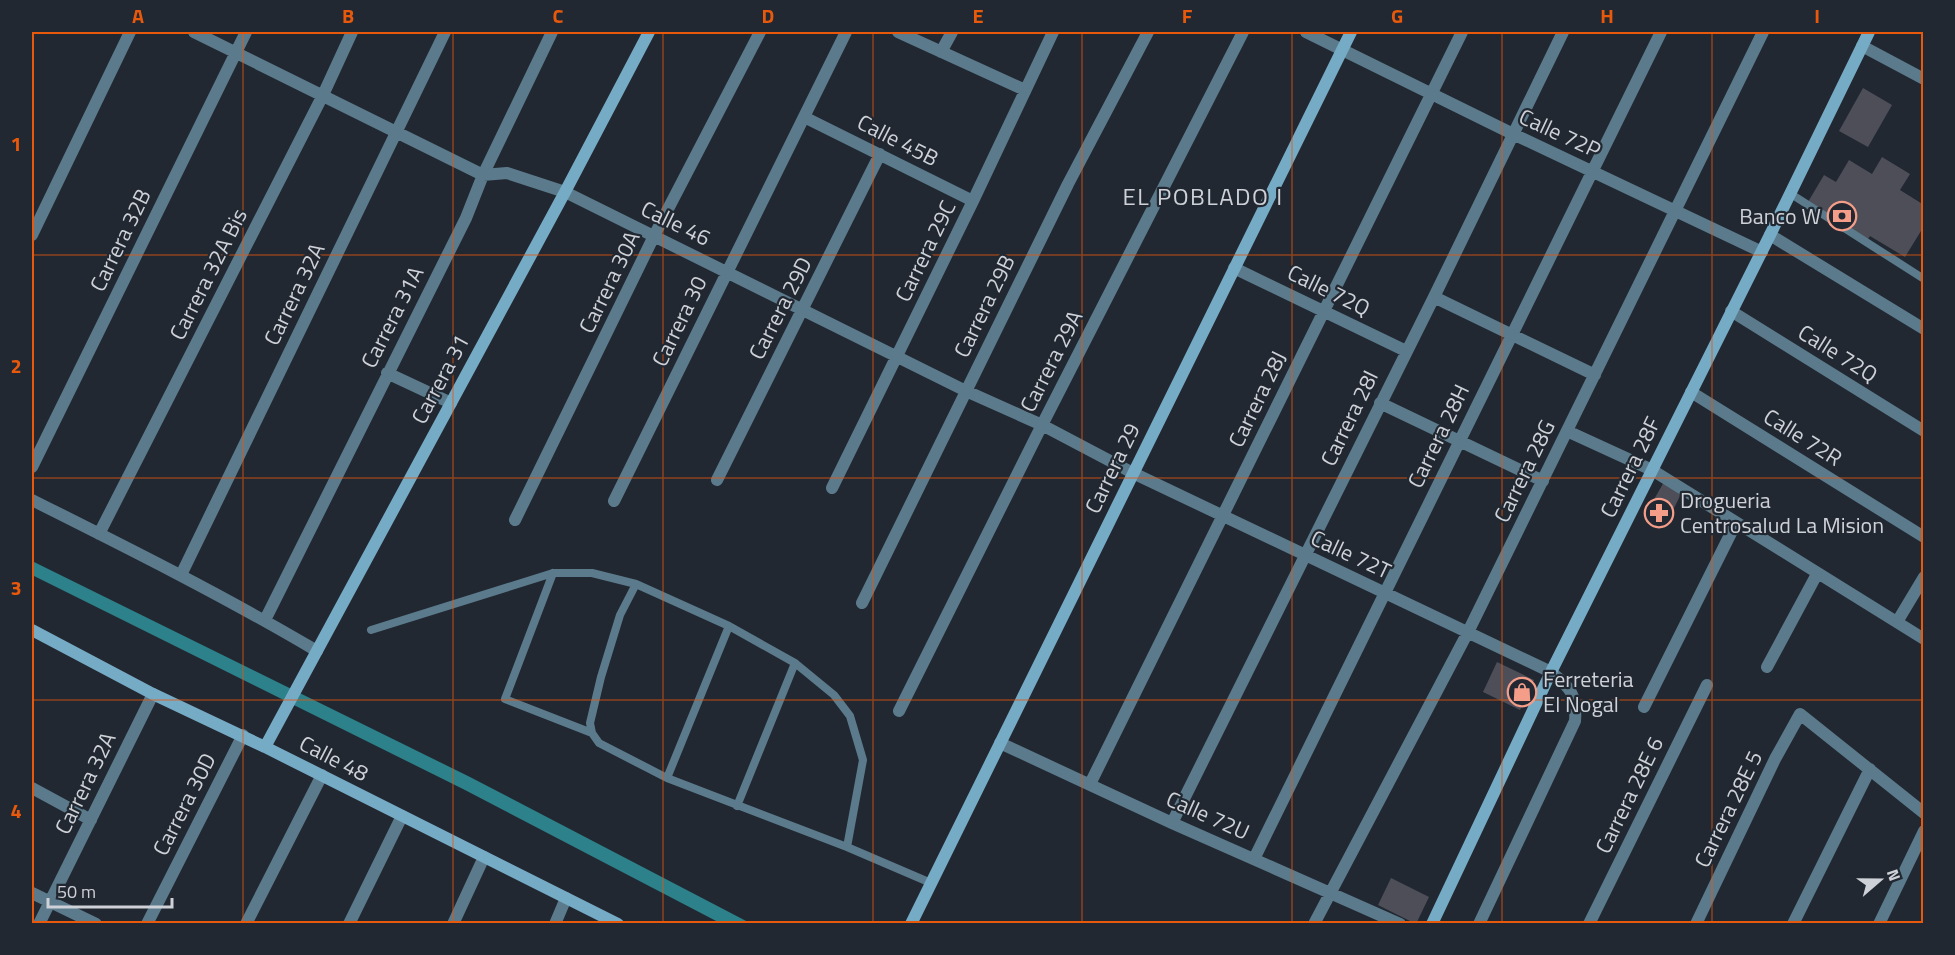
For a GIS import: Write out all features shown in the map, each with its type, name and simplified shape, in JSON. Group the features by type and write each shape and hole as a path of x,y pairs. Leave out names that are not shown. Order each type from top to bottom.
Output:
{"street":[{"path":"32,235 130,32"},
{"name":"Calle 46","path":"194,32 483,175 507,173 565,192 1133,473"},
{"name":"Carrera 32B","path":"32,467 246,32"},
{"name":"Carrera 32A Bis","path":"99,534 323,95 352,32"},
{"name":"Carrera 32A","path":"182,575 445,32"},
{"name":"Carrera 31A","path":"265,620 466,218 483,175 552,32"},
{"name":"Carrera 31","path":"265,747 649,32"},
{"name":"Carrera 30A","path":"515,520 654,236 760,32"},
{"name":"Carrera 30","path":"614,501 846,32"},
{"path":"898,32 1025,90"},
{"path":"941,52 952,32"},
{"name":"Carrera 29C","path":"832,488 1053,32"},
{"name":"Carrera 29B","path":"862,603 1068,184 1149,32"},
{"name":"Carrera 29A","path":"899,711 1243,32"},
{"name":"Calle 72P","path":"1306,32 1674,212 1761,252"},
{"name":"Carrera 29","path":"911,924 1351,32"},
{"name":"Carrera 28J","path":"1090,784 1462,32"},
{"name":"Carrera 28I","path":"1172,823 1563,32"},
{"name":"Carrera 28H","path":"1254,859 1661,32"},
{"name":"Carrera 28G","path":"1314,924 1468,632 1763,32"},
{"name":"Carrera 28F","path":"1432,924 1551,672 1791,194 1869,32"},
{"path":"1862,46 1923,79"},
{"name":"Calle 45B","path":"804,117 973,201"},
{"name":"Carrera 29D","path":"717,480 880,154"},
{"path":"1770,236 1923,329"},
{"name":"Calle 72Q","path":"1234,268 1406,351"},
{"path":"1434,297 1595,375"},
{"name":"Calle 72Q","path":"1731,311 1923,431"},
{"path":"387,373 451,403"},
{"name":"Calle 72R","path":"1690,392 1923,537"},
{"path":"1380,403 1543,481"},
{"path":"1567,431 1652,470 1923,639"},
{"name":"Calle 72T","path":"1133,473 1551,672 1569,686 1574,697 1575,721 1479,924"},
{"path":"32,500 182,575 265,620 316,651"},
{"path":"1644,707 1736,523"},
{"path":"1767,667 1817,574"},
{"path":"1897,622 1923,577"},
{"name":"Calle 48","path":"32,631 153,694 243,735 618,924"},
{"name":"Carrera 28E 6","path":"1589,924 1707,685"},
{"name":"Carrera 32A","path":"39,924 153,694"},
{"name":"Carrera 28E 5","path":"1696,924 1774,759 1800,714 1870,769"},
{"name":"Carrera 30D","path":"147,924 243,735"},
{"name":"Calle 72U","path":"1000,743 1172,823 1400,924"},
{"path":"1793,924 1870,769 1923,813"},
{"path":"246,924 322,775"},
{"path":"32,788 91,820"},
{"path":"349,924 402,816"},
{"path":"1879,924 1923,831"},
{"path":"453,924 484,857"},
{"path":"32,893 96,924"},
{"path":"555,924 566,898"}],"lane":[{"path":"1791,194 1923,279"},
{"path":"553,573 505,699 592,733"},
{"path":"371,630 553,573 592,573 636,584 729,626 795,663 834,695 850,716 863,760 847,847"},
{"path":"636,584 620,615 601,676 590,723 592,733 599,743 667,778 847,847 931,884"},
{"path":"667,778 729,626"},
{"path":"737,806 795,663"}],"water":[{"path":"32,561 470,777 750,923 720,923 463,789 32,575"}],"building":[{"path":"1863,88 1892,105 1868,147 1839,131"},
{"path":"1882,157 1910,174 1900,190 1924,205 1924,226 1905,257 1870,236 1868,239 1808,202 1824,175 1836,182 1849,160 1872,174"},
{"path":"1664,482 1682,492 1665,526 1645,515"},
{"path":"1497,662 1534,680 1520,710 1483,692"},
{"path":"1391,878 1429,897 1416,924 1378,905"}],"place":[{"name":"Banco W","path":"1842,216"},
{"name":"Drogueria Centrosalud La Mision","path":"1659,513"},
{"name":"Ferreteria El Nogal","path":"1522,692"}],"district":[{"name":"EL POBLADO I","path":"1203,197"}]}
